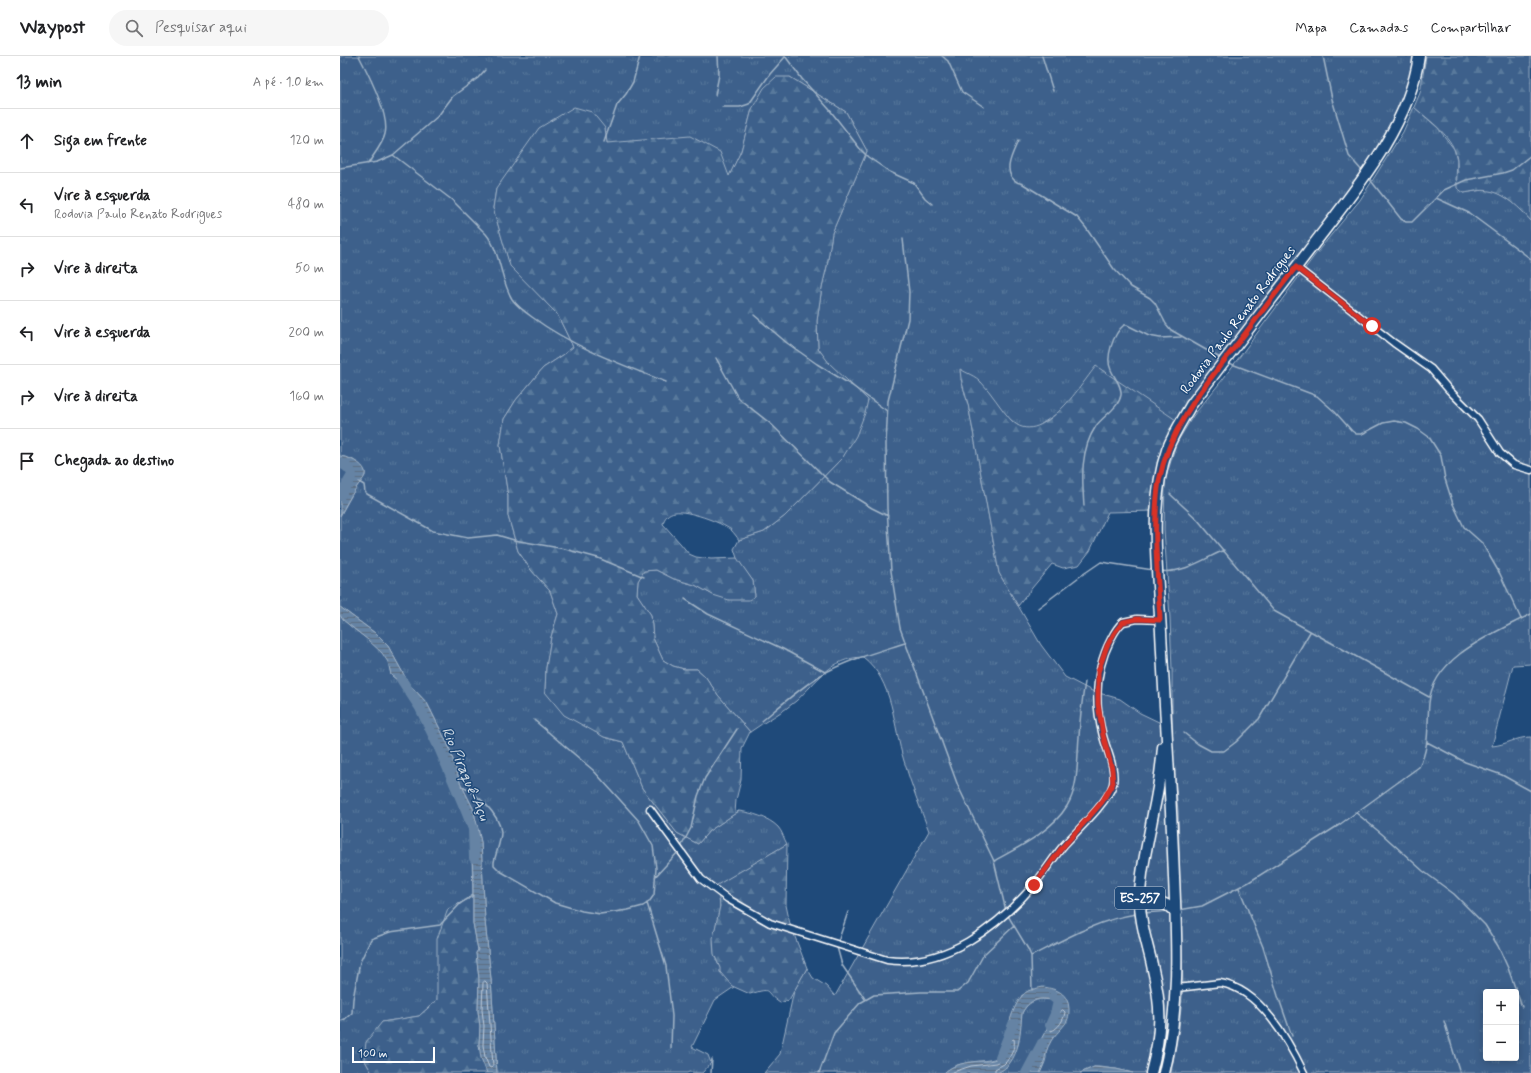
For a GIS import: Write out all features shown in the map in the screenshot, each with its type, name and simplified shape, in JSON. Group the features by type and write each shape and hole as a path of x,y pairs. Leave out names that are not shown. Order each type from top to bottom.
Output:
{"main road":[{"name":"Rodovia Paulo Renato Rodrigues","path":"1164,1073 1172,1036 1176,988 1176,913 1157,546 1157,496 1162,468 1168,448 1191,405 1357,187 1396,126 1410,97 1420,56"},
{"name":"Rodovia Paulo Renato Rodrigues","path":"1151,1073 1160,1033 1160,1006 1152,965 1144,938 1140,906 1142,866 1160,780 1165,722"},
{"path":"1140,906 1149,901 1158,901 1167,905 1176,913"}],"street":[{"path":"1296,267 1394,343 1431,369 1449,390 1478,419 1500,452 1514,465 1531,470"},
{"path":"650,809 701,879 728,899 770,923 887,960 899,962 921,960 950,951 967,942 995,923 1011,909 1034,885 1061,849 1106,796 1113,783 1113,776 1103,735 1098,704 1097,685 1102,660 1115,632 1123,622 1137,619 1160,620"},
{"path":"1176,988 1220,983 1227,984 1239,990 1253,1000 1272,1019 1304,1073"}],"green space":[{"path":"340,56 1417,56 1395,128 1179,422 1056,414 1034,429 1021,428 961,379 968,404 999,573 1041,645 1065,677 1092,691 1120,699 1140,713 1163,724 1173,986 1162,1073 1133,1073 1116,1069 1094,1067 1080,1073 1040,1073 1046,1060 1046,1051 1048,1046 1064,1025 1066,1020 1068,1014 1067,999 1022,995 1011,1018 1004,1048 994,1059 961,1064 944,1073 764,1073 780,1054 794,991 807,968 813,978 826,986 835,996 929,831 904,761 887,691 881,678 863,657 842,661 833,666 791,705 750,732 718,695 705,676 697,669 684,669 673,666 663,660 653,638 651,615 637,594 638,581 643,571 656,570 674,579 695,585 713,595 755,596 753,581 738,561 734,549 739,540 764,532 785,516 843,457 868,400 828,363 818,348 817,321 832,233 867,151 846,112 790,77 752,109 741,151 729,177 607,143 605,128 496,189 493,208 510,265 557,314 573,347 543,368 516,400 504,419 500,445 508,496 508,516 518,551 531,570 550,591 558,614 551,637 546,668 545,692 604,737 623,742 642,788 677,833 698,844 709,831 739,811 760,816 770,821 781,831 787,844 718,885 720,907 714,938 714,949 716,960 725,976 734,987 715,1000 692,1047 708,1055 711,1063 702,1073 497,1073 491,979 485,921 481,842 473,808 460,782 449,747 427,703 409,684 388,646 375,633 340,607 340,516 355,489 365,476 365,471 352,459 340,456"},
{"path":"1426,56 1531,56 1531,221 1507,198 1495,192 1479,190 1464,193 1457,188 1457,159 1455,151 1440,130 1414,107 1420,93"},
{"path":"776,77 790,77 846,112 867,151 832,233 817,321 818,348 829,363 868,400 865,413 856,436 843,457 785,516 764,532 739,540 731,530 712,520 680,512 670,513 665,518 663,524 689,554 696,557 711,559 737,558 753,581 755,596 749,600 729,600 713,595 695,585 674,579 656,570 644,571 638,581 637,594 651,615 653,638 663,660 673,666 684,669 697,669 705,676 718,695 750,732 742,748 741,780 736,800 735,813 739,811 709,831 698,844 677,833 642,788 623,742 604,737 564,715 545,692 546,668 551,637 558,614 550,591 531,570 518,551 508,516 508,496 500,445 504,419 516,400 543,368 573,347 557,314 510,266 493,208 496,189 539,128 574,107 592,112 605,128 607,143 690,136 720,152 729,176 741,151 752,109 764,88"},
{"path":"1414,107 1438,128 1454,149 1457,160 1456,180 1464,193 1486,190 1493,191 1512,201 1531,221 1531,664 1513,665 1492,746 1521,738 1531,737 1531,1073 1171,1073 1179,1029 1183,987 1178,811 1172,746 1170,618 1164,529 1165,481 1176,444 1193,416 1223,379 1318,251 1360,200 1403,132"},
{"path":"1096,366 1179,422 1155,511 1108,512 1090,551 1079,565 1063,568 1052,564 1018,606 999,573 968,404 961,379 960,369 979,380 1011,420 1022,427 1034,427 1046,421 1058,412 1070,400"},
{"path":"340,462 350,466 355,475 340,496"},
{"path":"340,615 351,627 374,644 386,656 391,675 409,690 429,724 448,764 452,779 469,813 469,824 473,843 473,897 448,909 437,1000 419,1016 382,1022 364,1059 372,1073 340,1073"},
{"path":"787,844 786,905 790,924 807,968 789,1000 780,1003 767,991 750,994 732,986 720,972 720,968 714,954 713,938 720,906 717,885"},
{"path":"473,897 473,923 478,950 476,953 479,979 479,1045 487,1073 372,1073 364,1059 366,1042 382,1022 419,1016 437,1000 437,939 448,909"},
{"path":"1040,999 1053,1000 1057,1005 1057,1009 1036,1050 1034,1062 1023,1073 997,1073 1008,1066 1018,1045 1022,1013 1026,1007 1034,1001"}],"water":[{"path":"340,456 360,464 365,471 365,475 340,516 340,496 355,475 350,466 340,462"},
{"path":"340,607 375,633 388,646 409,684 427,703 449,747 460,782 473,808 481,842 485,921 491,979 497,1073 487,1073 481,1058 479,1045 479,979 476,953 478,950 473,923 473,843 469,824 469,813 453,784 448,764 429,724 409,690 391,675 388,662 382,653 343,620 340,615"},
{"path":"1043,987 1053,989 1064,996 1068,1004 1069,1013 1063,1027 1053,1038 1048,1047 1040,1073 1023,1073 1034,1062 1039,1043 1056,1012 1057,1005 1053,1000 1048,999 1035,1000 1025,1008 1022,1013 1017,1047 1010,1062 1005,1068 997,1073 944,1073 950,1068 961,1064 975,1061 989,1061 999,1057 1005,1046 1010,1021 1018,1001 1024,993"},
{"path":"1094,1067 1116,1069 1133,1073 1080,1073"}],"waterway":[{"path":"359,56 377,95 386,126 382,142 368,164"},
{"path":"604,142 617,105 633,82 640,56"},
{"path":"715,95 719,75 718,56"},
{"path":"785,56 802,79 829,109 861,150 868,157 890,172 914,183 925,198 932,204"},
{"path":"942,56 948,61 962,92 984,107"},
{"path":"1042,56 1053,91"},
{"path":"1323,56 1332,99 1349,156 1363,172"},
{"path":"722,107 740,107 749,104 770,74 785,57"},
{"path":"340,168 377,162 393,155 438,116 453,96 478,78 485,70"},
{"path":"1018,141 1011,157 1009,168 1012,178 1077,217 1114,269 1131,287 1150,298 1155,303 1166,324 1171,330 1222,359"},
{"path":"393,155 452,200 486,234 495,249 508,291 512,299 521,309 548,328 580,346 666,382"},
{"path":"1368,177 1401,219 1406,222 1412,222 1444,190 1466,180 1512,170 1531,155"},
{"path":"1436,198 1469,213 1531,259"},
{"path":"903,239 909,292 908,319 888,401 886,444 887,508 891,571 900,628 958,786 994,861 1006,911"},
{"path":"754,315 787,343 851,385 887,411"},
{"path":"1084,506 1083,464 1087,445 1096,426 1114,408 1120,400 1121,395 1119,386 1109,365 1111,346 1116,334 1124,325 1127,325 1149,336 1160,338 1181,337"},
{"path":"716,358 738,398 771,424 830,482 888,516"},
{"path":"1229,363 1317,396 1356,434 1362,434 1383,423 1394,421 1406,423 1429,437 1441,456 1445,479 1453,504 1464,527 1482,543 1500,574 1521,619"},
{"name":"Rio Piraquê-Açu","path":"340,463 348,468 352,475 340,496"},
{"path":"359,482 364,485 365,492 367,494 433,531 468,538 497,535 514,540 565,549 598,558 644,577"},
{"path":"1170,494 1197,519 1274,611 1429,697"},
{"path":"1160,571 1185,568 1224,550"},
{"path":"1038,608 1101,562 1153,570"},
{"path":"685,599 708,614 783,649 825,672"},
{"path":"1179,910 1202,906 1249,882 1339,825 1419,767 1425,752 1429,703 1433,686 1442,672 1454,659 1468,648 1500,629 1531,614"},
{"path":"1184,733 1198,744 1211,751 1224,751 1236,742 1259,719 1310,632"},
{"path":"762,721 798,691 821,675 852,661 905,643"},
{"name":"Rio Piraquê-Açu","path":"401,679 420,708 465,809 473,829 474,858"},
{"path":"994,861 1044,831 1061,815 1067,806 1076,782 1085,682"},
{"path":"461,786 480,799 492,811 496,818 501,836 494,865 500,871 555,903 582,911 600,914 628,910 643,906 649,902 654,895 656,868 653,846 639,821 593,770 534,720"},
{"path":"681,847 691,828 698,796 705,778 737,729"},
{"path":"1427,742 1465,762 1502,775 1531,791"},
{"path":"1355,812 1423,871 1454,894 1485,925 1498,946 1508,968 1522,1007"},
{"path":"655,877 678,852"},
{"path":"1239,888 1263,947 1292,1036"},
{"path":"340,1021 352,1013 360,962 371,939 390,932 440,925 460,904 473,895"},
{"path":"647,903 666,966 672,1016 671,1048"},
{"path":"1144,913 1168,911"},
{"path":"838,942 848,912"},
{"path":"1007,914 1031,956 1032,990"},
{"path":"1031,956 1095,925 1136,914"},
{"path":"819,1073 834,1033 860,1003 874,995 921,992 957,992 968,983 984,954 1014,926"},
{"path":"837,947 842,965 865,999"},
{"name":"Rio Piraquê-Açu","path":"1050,1025 1055,1014 1058,1001 1053,997"},
{"path":"1444,1021 1460,1073"},
{"name":"Rio Piraquê-Açu","path":"1000,1057 1013,1024"},
{"name":"Rio Piraquê-Açu","path":"1026,1073 1042,1043"},
{"path":"711,1073 712,1059"}],"route":[{"path":"1034,885 1061,849 1102,802 1113,783 1112,769 1099,719 1097,685 1098,672 1107,646 1119,625 1127,620 1160,620 1156,532 1159,482 1172,438 1191,405 1296,267 1372,326"}]}
